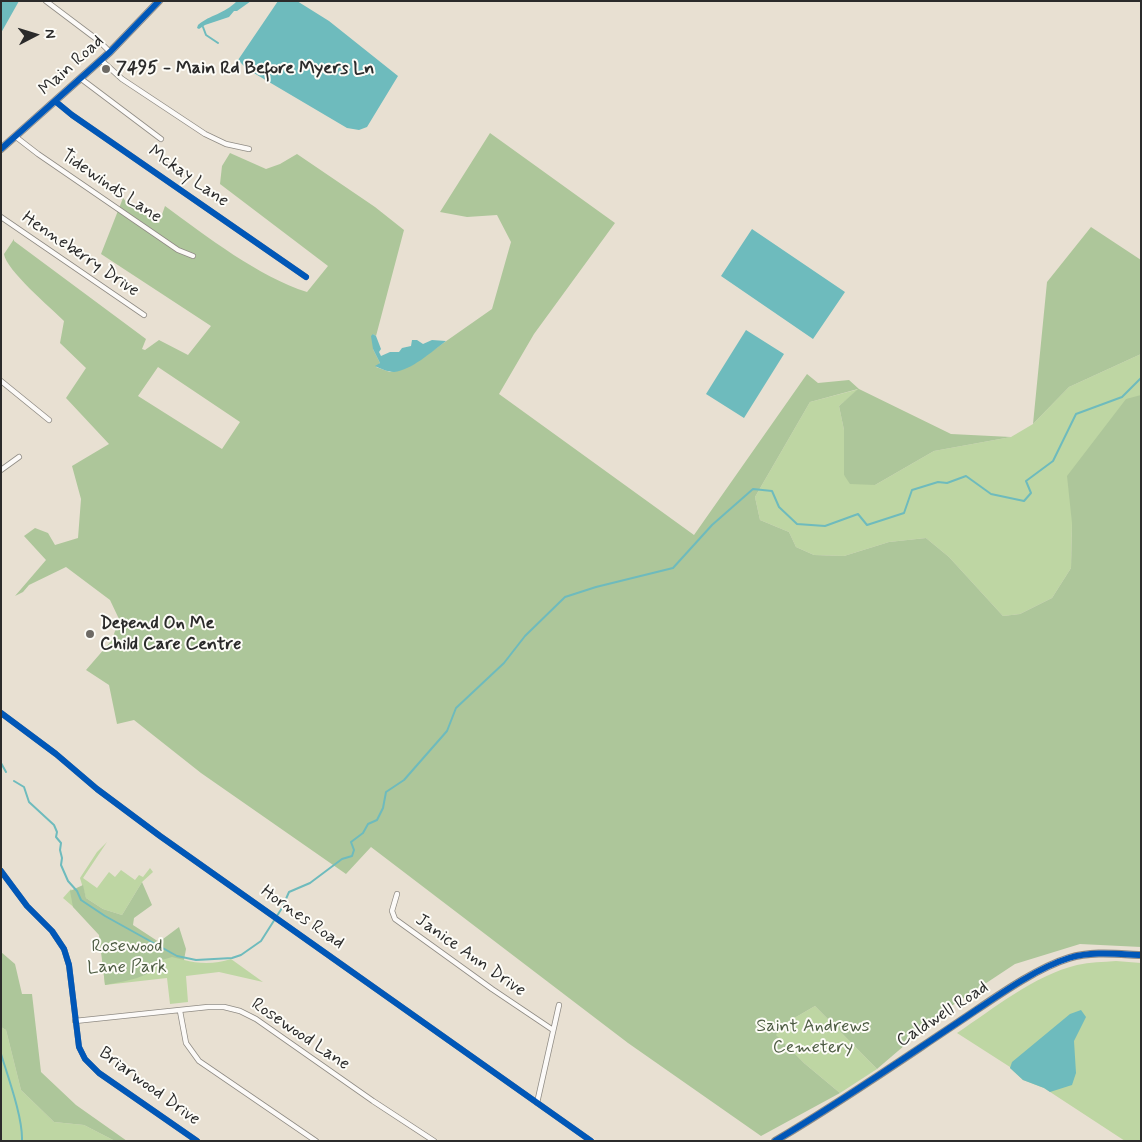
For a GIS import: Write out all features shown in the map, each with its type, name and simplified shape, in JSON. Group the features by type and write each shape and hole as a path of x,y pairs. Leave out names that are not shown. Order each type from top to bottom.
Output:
{"main road":[{"name":"Main Road","path":"1,149 110,52 159,1"}],"street":[{"path":"46,1 99,41 110,52"},
{"path":"101,60 122,79 205,134 226,144 249,149"},
{"path":"80,78 161,139"},
{"name":"Mckay Lane","path":"55,101 72,115 306,277"},
{"name":"Tidewinds Lane","path":"16,137 178,250 193,256"},
{"name":"Henneberry Drive","path":"1,217 144,315"},
{"path":"1,381 49,420"},
{"path":"1,470 20,457"},
{"name":"Hornes Road","path":"1,713 56,754 97,789 590,1141"},
{"name":"Briarwood Drive","path":"1,871 27,906 52,931 64,949 69,966 78,1047 90,1065 197,1141"},
{"name":"Janice Ann Drive","path":"397,894 392,910 395,919 492,989 553,1030"},
{"name":"Caldwell Road","path":"775,1141 812,1119 1044,968 1069,958 1088,954 1141,955"},
{"name":"Rosewood Lane","path":"75,1021 219,1006 246,1013 434,1141"},
{"path":"538,1103 559,1006"},
{"path":"180,1011 186,1043 199,1061 316,1141"}],"green space":[{"path":"490,133 615,223 534,334 499,394 694,535 807,374 818,383 849,380 859,389 951,434 1011,437 934,451 875,485 850,484 844,475 844,430 839,406 858,389 810,402 755,497 760,520 789,532 796,547 814,555 844,556 889,542 926,538 949,557 1003,616 1020,614 1052,598 1071,568 1072,523 1067,476 1126,399 1141,395 1141,947 1080,944 1015,964 947,1009 877,1069 815,1006 784,1024 776,1035 804,1063 840,1093 761,1136 628,1043 371,847 346,874 201,773 134,720 117,724 109,685 86,670 112,640 119,619 110,600 66,567 29,585 23,592 15,596 46,560 24,536 35,528 48,533 55,545 78,538 81,499 72,466 109,444 66,398 86,368 60,343 64,321 20,279 4,254 14,239 14,241 146,339 142,349 145,350 159,340 188,355 211,326 101,254 123,198 130,206 159,223 165,206 233,255 270,276 307,292 328,266 220,184 222,166 230,153 266,169 280,164 297,154 375,207 404,230 376,336 373,334 373,349 380,363 376,367 390,372 412,365 492,309 511,242 497,215 467,217 440,212","holes":["158,367 240,422 222,449 138,396"]},
{"path":"1091,227 1141,260 1141,354 1069,387 1033,424 1047,282"},
{"path":"1141,354 1141,408 1072,523 1071,568 1052,598 1020,614 1003,616 949,557 926,538 889,542 844,556 814,555 796,547 789,532 760,520 755,497 810,402 859,389 839,406 844,430 844,475 875,485 934,451 1011,437 1033,424 1069,387"},
{"path":"107,842 83,878 97,888 109,872 115,877 121,870 135,880 139,875 143,877 150,868 153,872 142,882 122,915 103,909 86,898 80,878 97,852"},
{"name":"Rosewood Lane Park","path":"142,882 152,905 134,918 133,925 159,942 179,927 186,949 184,960 172,957 162,960 144,975 105,985 99,935 73,907 70,891 83,885 86,898 103,909 122,915"},
{"name":"Rosewood Lane Park","path":"71,889 77,901 184,960 208,963 231,959 263,982 219,972 186,976 188,1002 170,1004 167,978 105,985 99,929 63,898"},
{"path":"1,952 15,964 22,994 32,994 41,1072 76,1105 127,1141 115,1141 84,1125 54,1122 21,1090 6,1030 1,1027"},
{"path":"1116,961 1141,963 1141,1141 1125,1141 1044,1088 1023,1080 1010,1067 957,1033 1015,994 1046,976 1077,965"},
{"name":"Saint Andrews Cemetery","path":"815,1006 877,1069 840,1093 804,1063 775,1035 784,1024"},
{"path":"1,1027 6,1030 21,1090 54,1122 84,1125 115,1141 1,1141"}],"water":[{"path":"1,1 19,1 1,33"},
{"path":"237,1 251,1 237,11 234,11 229,17 199,29 197,28 203,21 227,9"},
{"path":"278,1 297,1 329,21 398,76 367,127 359,130 347,128 247,69 238,60"},
{"path":"752,229 845,292 813,339 721,276"},
{"path":"746,330 784,354 744,418 706,394"},
{"path":"373,334 376,336 381,349 379,352 381,356 390,352 399,352 402,348 411,346 412,340 417,340 423,344 432,340 446,341 408,368 392,372 375,366 380,363 373,349 371,336"},
{"path":"1081,1010 1086,1017 1074,1041 1076,1073 1072,1085 1050,1092 1023,1080 1010,1068 1012,1062 1070,1014"}],"waterway":[{"path":"203,27 206,35 218,43"},
{"path":"14,781 24,787 29,802 54,825 57,832 56,837 61,843 61,865 68,881 77,891 81,900 105,916 177,956 196,960 232,958 241,955 261,941 282,908 289,892 310,883 342,859 352,856 354,850 351,842 363,833 368,824 377,820 383,808 386,792 404,780 447,731 456,708 504,663 525,636 565,597 596,587 673,568 712,525 753,489 772,491 779,507 797,524 825,526 858,514 867,525 904,513 912,490 938,482 947,483 966,476 991,494 1024,501 1031,493 1026,481 1053,461 1076,414 1122,397 1141,378"},
{"path":"1,763 6,772"},
{"path":"1,1054 18,1109 22,1141"}],"cycle path":[{"path":"1,149 110,52 159,1"},
{"path":"55,101 72,115 306,277"},
{"path":"1,713 160,836 591,1141"},
{"path":"1,871 27,906 52,931 64,949 69,965 79,1047 85,1059 99,1073 197,1141"},
{"path":"775,1141 844,1098 1011,987 1041,970 1069,958 1087,954 1141,955"}],"place":[{"name":"7495 - Main Rd Before Myers Ln","path":"106,69"},
{"name":"Depend On Me Child Care Centre","path":"90,634"}]}
